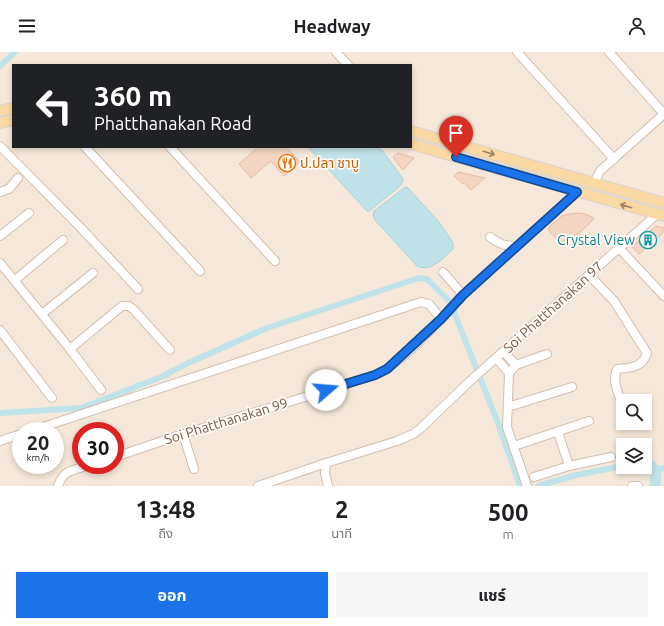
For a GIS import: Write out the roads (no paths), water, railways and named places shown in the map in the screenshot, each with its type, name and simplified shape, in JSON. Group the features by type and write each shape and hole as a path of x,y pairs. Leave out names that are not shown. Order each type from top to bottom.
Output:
{"main road":[{"path":"0,111 12,108"},
{"path":"0,123 12,120"},
{"path":"412,131 664,203"},
{"path":"412,144 660,216"}],"street":[{"path":"336,52 347,64"},
{"path":"517,52 614,158"},
{"path":"594,184 600,171 664,114 609,52"},
{"path":"0,146 80,227 138,289"},
{"path":"86,148 200,271"},
{"path":"171,148 275,261"},
{"path":"0,192 9,190 18,178"},
{"name":"Soi Phatthanakan 99","path":"124,454 183,434 375,375 387,369 441,319 463,295 577,192"},
{"path":"0,236 29,213"},
{"name":"Soi Phatthanakan 97","path":"258,486 397,441 413,434 619,248 660,216"},
{"path":"490,237 499,243 515,248"},
{"path":"15,280 63,240"},
{"path":"619,248 664,296"},
{"path":"0,263 70,349 101,390"},
{"path":"443,272 463,295"},
{"path":"42,314 94,273"},
{"path":"589,275 614,301 647,353 644,361 634,368 617,369 614,381 618,394"},
{"path":"58,422 421,302 429,304 441,319"},
{"path":"70,349 125,305 134,310 170,350"},
{"path":"0,330 52,398"},
{"path":"504,352 516,365"},
{"path":"526,482 507,427 506,416 508,407 509,373 516,365 547,354"},
{"path":"496,358 509,373"},
{"path":"508,407 572,387"},
{"path":"514,446 590,421"},
{"path":"558,432 569,466"},
{"path":"183,434 194,469"},
{"path":"0,441 12,437"},
{"path":"534,477 569,466 611,457"},
{"path":"326,463 325,473 328,486"},
{"path":"58,486 61,477 65,473 72,471"},
{"path":"632,486 638,486"}],"water":[{"path":"309,148 376,148 382,150 403,179 399,187 367,211"},
{"path":"407,187 439,222 453,243 453,249 432,266 422,268 417,266 375,220 373,215 374,211"}],"waterway":[{"path":"0,66 15,52"},
{"path":"0,413 81,408 161,377 188,363 267,328 419,278 427,279 450,302 498,423 520,486"},
{"path":"652,464 656,470 664,468"},
{"path":"538,486 576,475 616,467"},
{"path":"655,486 656,470"}],"place":[{"name":"ป.ปลา ชาบู","path":"287,163"},
{"name":"Crystal View","path":"648,240"}]}
